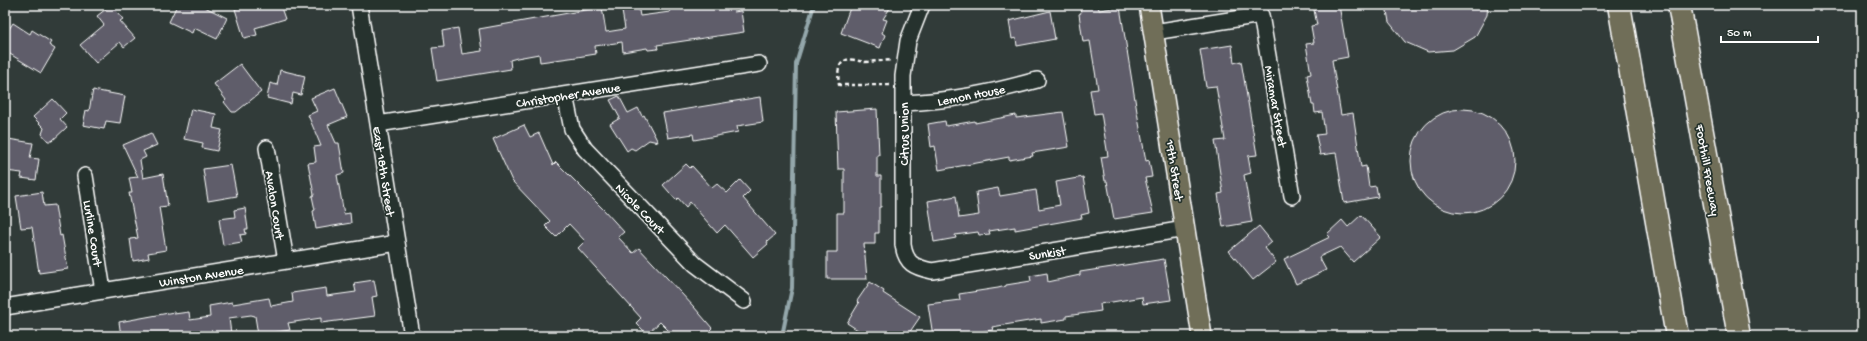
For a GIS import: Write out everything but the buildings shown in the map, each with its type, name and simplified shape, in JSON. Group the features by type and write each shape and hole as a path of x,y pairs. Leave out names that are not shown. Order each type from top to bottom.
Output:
{"highway":[{"path":"1619,5 1677,336"},
{"name":"Foothill Freeway","path":"1679,5 1739,336"}],"main road":[{"name":"19th Street","path":"1149,5 1202,336"}],"street":[{"name":"East 18th Street","path":"359,5 412,336"},
{"name":"Citrus Union","path":"911,264 905,256 903,245 904,76 908,41 917,14 922,5"},
{"name":"Miramar Street","path":"1154,32 1261,15 1292,196"},
{"name":"Christopher Avenue","path":"378,124 759,64"},
{"name":"Lemon House","path":"903,103 938,102 963,98 1037,80"},
{"name":"Nicole Court","path":"565,95 572,129 585,150 695,264 744,301"},
{"name":"Avalon Court","path":"267,148 286,261"},
{"name":"Lurline Court","path":"84,176 103,291"},
{"name":"Sunkist","path":"911,264 932,271 1185,229"},
{"name":"Winston Avenue","path":"5,307 397,243"}],"path":[{"path":"891,85 839,85 838,72 841,63 849,59 854,58 866,62 892,60"}],"waterway":[{"path":"782,336 792,288 796,64 814,5"}]}
